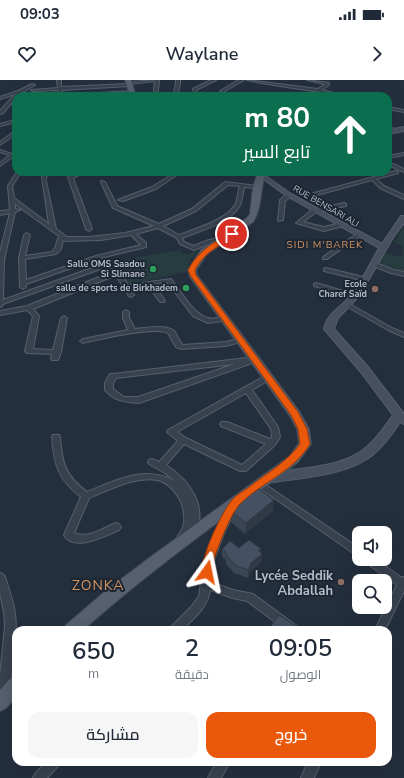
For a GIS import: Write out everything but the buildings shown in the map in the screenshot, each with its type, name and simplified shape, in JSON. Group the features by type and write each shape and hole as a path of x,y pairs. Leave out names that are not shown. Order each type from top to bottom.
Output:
{"main road":[{"path":"392,131 404,128"},
{"path":"77,626 113,594 178,544 294,459 305,444 303,429 295,414 193,275 192,270 196,261 204,252 242,227 254,214 260,176"},
{"name":"RUE BENSARI ALI","path":"263,176 289,195 384,248"},
{"path":"264,482 321,470 358,460 367,454 401,418 364,370 329,330 329,324 355,296 391,235 404,218"},
{"path":"1,701 12,689"}],"street":[{"path":"34,80 33,90 103,86 157,80 156,90"},
{"path":"59,80 60,89"},
{"path":"76,80 77,88"},
{"path":"85,80 86,87"},
{"path":"102,80 105,92"},
{"path":"176,92 178,80"},
{"path":"195,92 194,90 214,80"},
{"path":"224,92 242,80"},
{"path":"249,80 327,92"},
{"path":"309,80 328,84 317,92"},
{"path":"19,92 33,85"},
{"path":"319,90 326,92"},
{"path":"0,98 12,94"},
{"path":"0,113 12,100"},
{"path":"392,109 404,111"},
{"path":"392,111 397,110"},
{"path":"0,125 10,122 7,120 8,116"},
{"path":"0,144 12,136"},
{"path":"0,151 12,154"},
{"path":"392,157 404,154"},
{"path":"0,165 12,157"},
{"path":"393,165 404,171"},
{"path":"392,173 396,172"},
{"path":"16,176 10,186 13,211 0,260 0,304 105,265 113,265 131,296"},
{"path":"45,176 44,181 53,229"},
{"path":"73,176 70,177 89,229"},
{"path":"120,200 154,188 173,176"},
{"path":"306,196 380,176"},
{"path":"372,178 382,187 388,188 404,197"},
{"path":"103,182 115,207 159,226 179,237 182,243 194,248 210,241 222,241"},
{"path":"12,198 61,236 66,239 75,240 132,233 159,226 194,210 227,183 257,187"},
{"path":"179,237 215,222 236,208 242,186"},
{"path":"280,220 282,200 289,195"},
{"path":"341,225 324,229 300,223 316,211 344,205"},
{"path":"0,213 25,209"},
{"path":"24,283 98,257 144,246 144,244 132,233"},
{"path":"21,296 24,283 22,258 27,235"},
{"path":"325,258 359,235"},
{"path":"54,253 58,249 61,236"},
{"path":"22,258 54,253 68,249"},
{"path":"373,264 393,272 404,274"},
{"path":"326,270 365,279"},
{"path":"0,313 29,308 117,272"},
{"path":"126,288 169,280 195,314 208,321 226,319"},
{"path":"150,283 162,301"},
{"path":"316,285 355,296"},
{"path":"348,305 390,329 404,335"},
{"path":"29,308 36,316 29,351 56,355 64,318"},
{"path":"126,312 126,318 132,332"},
{"path":"83,341 132,332 166,329 171,333 178,345 181,347 226,344 242,340"},
{"path":"255,359 139,400 127,400 116,397 109,390 109,383 113,376 255,359"},
{"path":"247,389 275,429 276,437 272,443 243,469 183,440 171,432 247,389 268,378"},
{"path":"224,424 272,443"},
{"path":"56,437 57,453 61,471 67,480 86,496"},
{"path":"183,440 156,464 179,479 189,490 194,502 195,516 191,535"},
{"path":"116,527 80,540 72,538 69,535 86,496 134,478 158,477 170,481 179,488 186,499 188,525 178,544"},
{"path":"264,482 352,548"},
{"path":"180,626 196,609 204,597 209,560 219,533 235,502"},
{"path":"378,566 403,583 382,626"},
{"path":"0,577 8,602 10,617 10,639 1,701"},
{"path":"206,584 233,594 249,597 289,626"},
{"path":"39,778 50,766"},
{"path":"214,778 222,766"},
{"path":"309,777 313,766"}],"green space":[{"path":"404,227 404,272 395,271 396,268 379,264 385,253 401,257 403,246 394,243"},
{"name":"Salle OMS Saadou Si Slimane","path":"180,250 183,254 189,254 195,251 198,252 190,261 187,272 129,284 124,280 115,264 115,261"}],"place":[{"name":"Salle OMS Saadou Si Slimane","path":"153,269"},
{"name":"salle de sports de Birkhadem","path":"186,288"},
{"name":"Ecole Charef Saïd","path":"375,289"},
{"name":"Lycée Seddik Abdallah","path":"341,582"}],"district":[{"name":"SIDI M'BAREK","path":"325,244"},
{"name":"ZONKA","path":"98,585"}],"route":[{"path":"207,572 209,560 219,533 235,502 294,459 305,444 303,429 295,414 193,275 192,270 196,261 204,252 232,234"}]}
